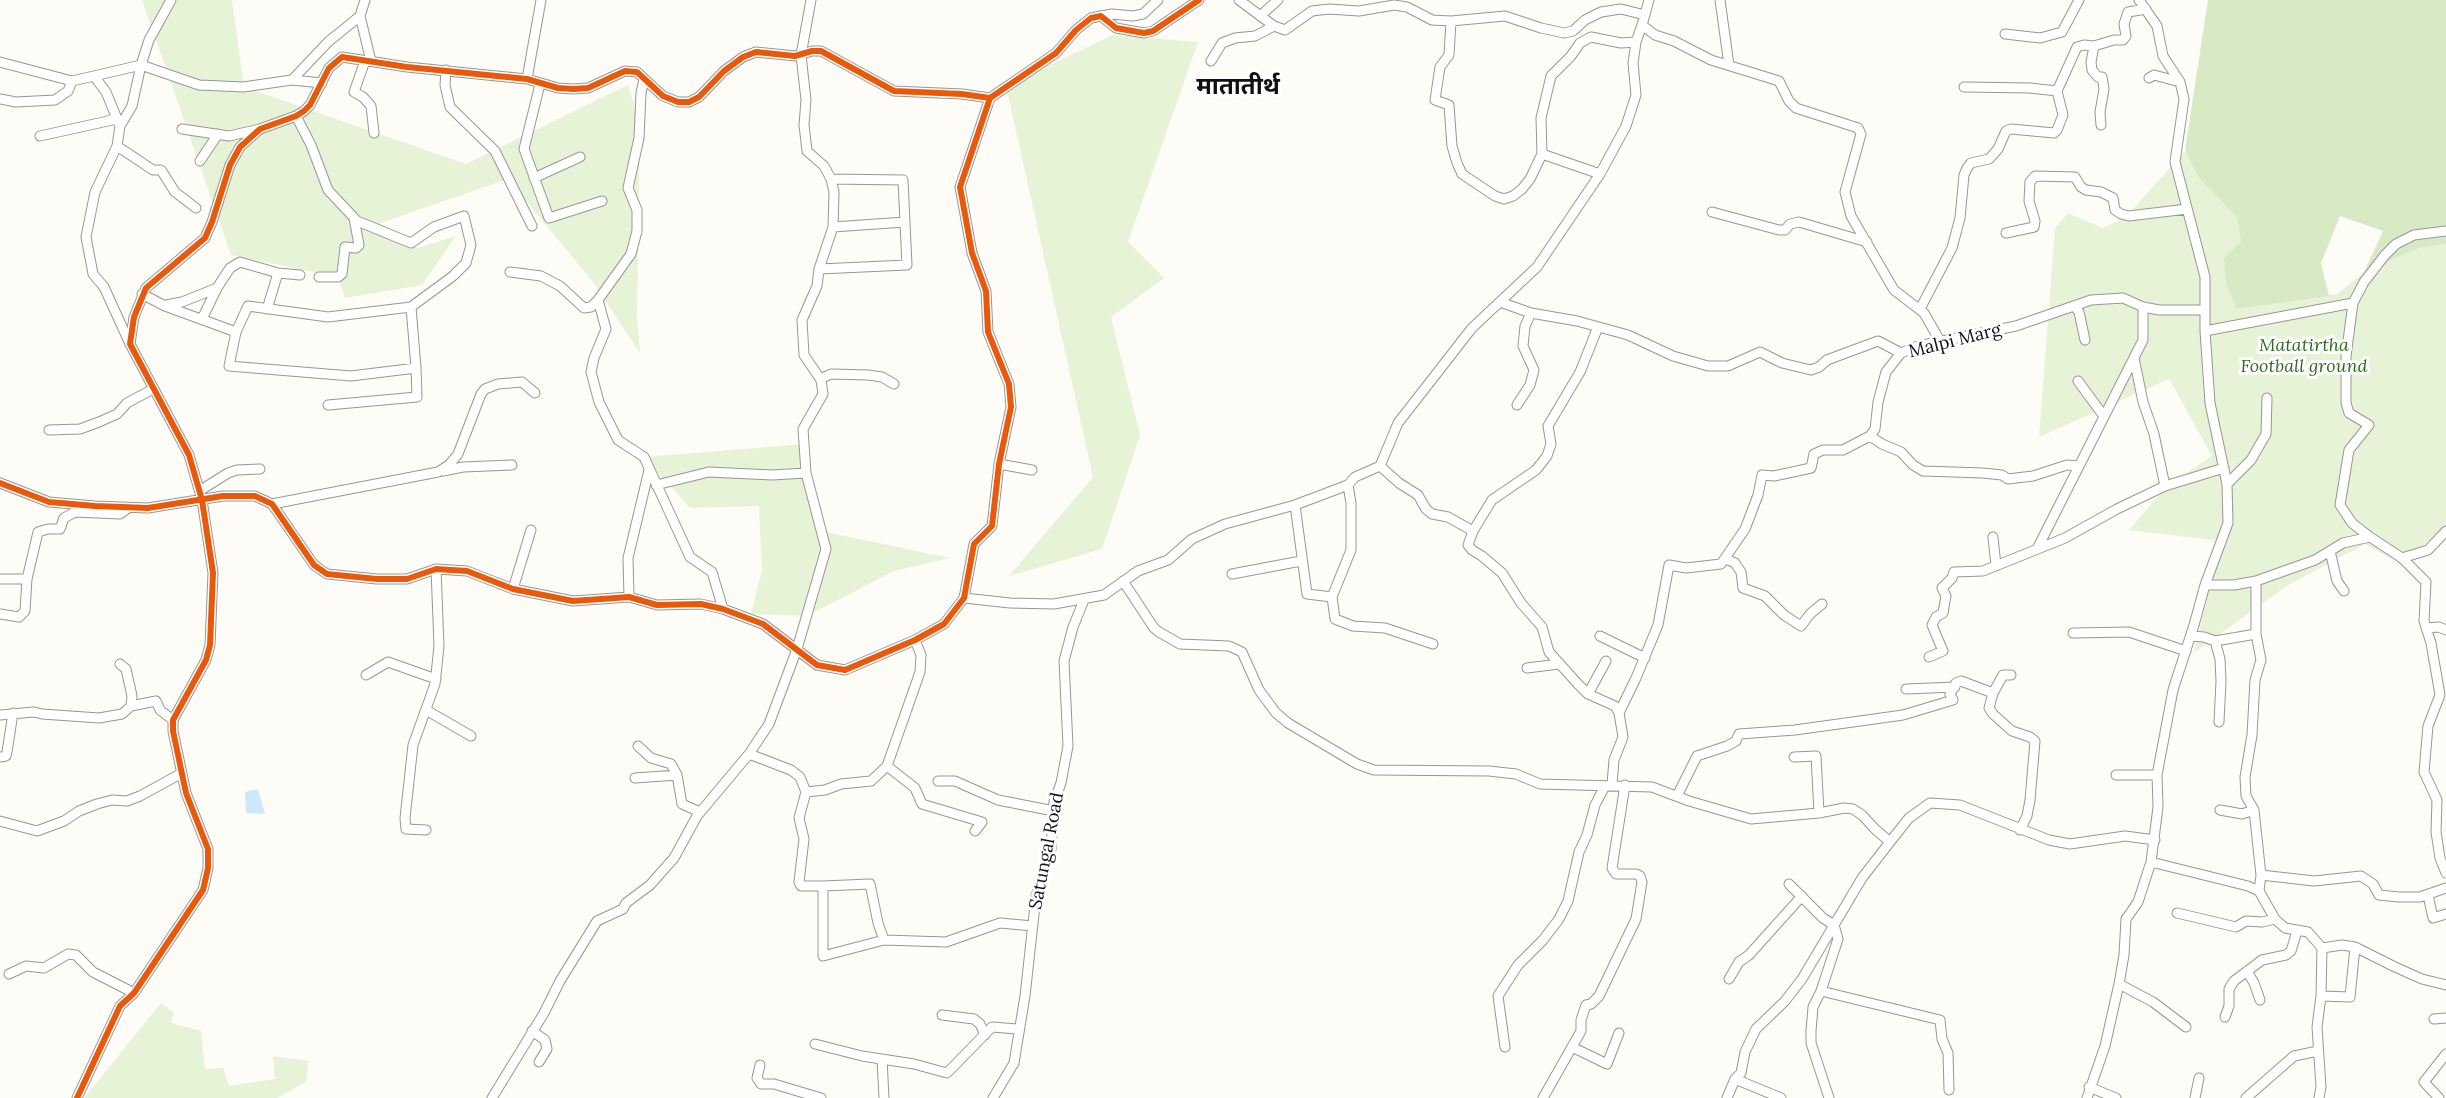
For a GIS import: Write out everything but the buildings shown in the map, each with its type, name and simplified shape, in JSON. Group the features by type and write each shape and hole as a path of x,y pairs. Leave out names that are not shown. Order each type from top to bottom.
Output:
{"street":[{"path":"40,136 118,122 132,106 149,40 171,0"},
{"path":"364,0 360,16 368,61 354,92 371,106 374,133"},
{"path":"527,79 541,0"},
{"path":"492,1098 597,921 623,909 626,903 650,885 674,858 688,828 700,812 750,754 769,726 797,649 826,549 806,473 803,429 823,394 820,379 804,355 802,320 816,286 819,269 833,227 834,192 831,179 824,166 807,151 804,125 806,100 801,55 811,0"},
{"path":"0,483 49,502 128,508 148,508 202,495 255,496 272,504 314,565 327,574 377,579 407,579 436,569 467,570 513,589 573,601 629,597 657,605 701,604 723,609 763,624 817,665 845,670 915,640 944,624 964,598 974,544 992,526 999,464 1011,407 1009,384 988,332 986,291 972,253 960,186 990,98 1056,53 1076,30 1091,18 1112,14 1133,16 1143,14 1158,0"},
{"path":"1101,16 1116,28 1144,33 1153,31 1199,0"},
{"path":"1239,0 1274,26 1285,30 1305,15 1319,10 1359,11 1394,5 1407,7 1432,20 1451,21 1505,16 1564,33 1573,31 1585,20 1601,12 1621,9 1645,15"},
{"path":"1260,16 1278,0"},
{"path":"964,598 1010,603 1054,604 1104,595 1138,571 1168,560 1192,539 1225,524 1295,505 1348,485 1355,477 1380,466 1398,423 1473,328 1537,267 1600,174 1626,126 1636,95 1633,63 1636,42 1649,0"},
{"path":"1720,0 1729,65"},
{"path":"2005,34 2040,38 2062,32 2079,0"},
{"path":"2087,1098 2105,1046 2119,984 2124,955 2126,920 2138,902 2151,862 2158,807 2157,775 2173,690 2205,585 2228,523 2227,484 2210,403 2205,331 2205,277 2175,162 2184,99 2180,82 2166,64 2157,26 2139,0"},
{"path":"1920,309 1952,248 1960,218 1964,176 1967,168 1971,163 1989,159 1998,149 2006,131 2011,129 2054,133 2063,115 2057,91 2077,47 2123,40 2126,36 2124,24 2128,12 2146,9"},
{"path":"292,80 328,42 360,16"},
{"path":"1451,21 1449,55 1440,67 1435,100 1449,105 1452,146 1456,163 1462,174 1495,196 1504,199 1522,189 1530,179 1542,154 1541,118 1551,76 1571,56 1580,43 1591,37 1621,43 1636,42"},
{"path":"1642,25 1655,35 1674,41 1711,60 1779,81 1789,101 1796,108 1858,128 1861,134 1845,192 1851,216 1894,290 1920,309 1940,341"},
{"path":"1212,61 1222,43 1235,38 1255,36 1274,26"},
{"path":"2094,46 2092,70 2098,77 2102,77 2101,125"},
{"path":"182,129 229,136 260,129 296,116 310,105 329,68 342,57 527,79 558,88 588,88 625,72 637,72 663,96 678,102 690,102 699,97 724,71 743,57 756,52 795,56 821,51 894,91 962,93 990,98"},
{"path":"0,62 72,81 141,65 199,85 243,87 292,80 322,82"},
{"path":"446,70 445,85 450,106 495,151 531,229 549,218 602,201"},
{"path":"2149,78 2154,75 2180,82"},
{"path":"77,1098 120,1006 134,993 205,884 208,849 188,801 173,731 173,720 206,660 210,645 213,573 202,495 189,455 130,344 104,287 93,274 86,237 95,192 117,146 118,122 106,92 94,76"},
{"path":"510,272 541,276 560,286 584,308 591,307 631,254 637,231 638,210 628,188 639,138 641,93 644,79"},
{"path":"0,99 16,102 55,100 68,91 72,81"},
{"path":"540,84 524,148 549,218"},
{"path":"1964,87 2030,88 2057,91"},
{"path":"296,116 311,145 328,190 354,218 411,243 434,227 464,216 471,245 466,263 453,276 411,307 328,317 248,306 236,332 229,366 351,376 416,368"},
{"path":"130,344 134,317 142,294 150,283 205,238 230,165 240,147 260,129"},
{"path":"200,161 218,135"},
{"path":"117,146 153,170 161,170 175,192 196,208"},
{"path":"1542,154 1600,174"},
{"path":"534,178 580,157"},
{"path":"2006,233 2034,227 2030,183 2035,176 2075,177 2081,187 2086,190 2101,192 2113,198 2115,210 2129,216 2187,209"},
{"path":"819,269 907,264 903,180 831,179"},
{"path":"1712,212 1779,230 1785,230 1790,224 1798,222 1867,242"},
{"path":"320,277 338,277 342,274 345,247 356,248 359,245 354,218"},
{"path":"833,227 905,222"},
{"path":"2446,231 2414,235 2396,244 2364,282 2354,303 2346,356 2346,402 2349,413 2368,425 2349,450 2340,505 2352,523 2402,558 2426,582 2424,621 2440,695 2428,726 2424,772 2437,800 2436,832 2440,858 2446,873"},
{"path":"202,320 217,288 230,268 240,262 278,273 300,275"},
{"path":"267,309 278,273"},
{"path":"165,306 217,288"},
{"path":"142,294 165,306 236,332"},
{"name":"Malpi Marg","path":"1870,436 1875,429 1878,402 1886,372 1901,353 1918,346 2016,326 2091,300 2123,298 2143,307 2205,310"},
{"path":"598,300 606,329 591,372 599,402 618,440 644,457 690,557 712,572 723,609"},
{"path":"1500,302 1531,313 1577,321 1628,335 1673,356 1708,366 1728,366 1760,352 1782,363 1810,370 1820,367 1827,360 1878,341 1901,353"},
{"path":"2205,331 2354,303"},
{"path":"328,405 417,397 411,307"},
{"path":"2075,307 2079,312 2085,340"},
{"path":"2037,549 2143,340 2143,307"},
{"path":"1517,405 1530,385 1534,370 1523,346 1525,326 1531,313"},
{"path":"1505,1047 1498,996 1518,965 1543,940 1559,919 1568,901 1579,852 1587,835 1595,805 1608,785 1623,737 1619,713 1615,706 1588,694 1559,664 1549,652 1542,627 1521,603 1502,573 1468,545 1473,531 1492,500 1536,470 1547,456 1551,444 1548,426 1580,372 1598,327"},
{"path":"2134,358 2165,486"},
{"path":"820,379 831,374 868,375 882,377 894,384"},
{"path":"438,472 449,465 458,454 485,389 498,384 522,381 535,393"},
{"path":"2078,381 2103,415"},
{"path":"49,430 80,429 99,422 117,414 127,403 153,389"},
{"path":"2227,484 2251,460 2266,434 2267,398"},
{"path":"1619,713 1658,626 1670,565 1686,568 1707,567 1721,564 1726,560 1745,529 1758,495 1762,475 1774,476 1811,468 1814,454 1822,450 1843,450 1870,436 1901,452 1912,465 1923,471 1983,473 2002,475 2008,479 2033,476 2067,465 2079,466"},
{"path":"999,464 1032,471"},
{"path":"272,504 463,467 512,465"},
{"path":"1380,466 1398,483 1418,495 1425,509 1432,514 1448,517 1473,531"},
{"path":"1929,657 1943,651 1932,625 1936,617 1944,611 1946,596 1942,591 1954,572 1983,572 2066,538 2117,509 2165,486 2223,468"},
{"path":"202,495 228,473 237,470 260,469"},
{"path":"629,597 628,558 650,470"},
{"path":"656,485 709,472 772,475 806,473"},
{"path":"1348,485 1351,503 1351,550 1332,597 1335,619 1353,626 1385,628 1433,644"},
{"path":"1295,505 1307,594 1332,597"},
{"path":"0,614 19,617 25,611 27,579 38,532 48,529 60,530 64,518 75,512 120,514 128,508"},
{"path":"513,589 531,530"},
{"path":"2402,558 2428,550 2446,531"},
{"path":"1993,537 1996,566"},
{"path":"2205,585 2234,585 2256,581 2315,560 2343,543 2370,537"},
{"path":"2330,551 2337,581 2344,591"},
{"path":"1726,560 1735,563 1742,572 1743,588 1765,596 1784,615 1801,626 1822,604"},
{"path":"1232,574 1301,561"},
{"path":"426,830 406,829 405,818 413,745 436,679 439,646 436,569"},
{"path":"0,579 27,579"},
{"path":"1123,581 1159,632 1180,645 1229,646 1242,652 1259,690 1276,713 1288,723 1357,764 1374,770 1506,773 1516,774 1540,784 1652,787 1751,819 1819,813 1844,808 1853,809 1890,842"},
{"path":"2256,581 2256,634 2260,660 2255,680 2252,735 2245,777 2246,796 2254,810 2261,875 2259,891"},
{"name":"Satungal Road","path":"993,1098 1014,1063 1017,1029 1025,996 1036,896 1051,849 1054,811 1068,746 1064,661 1073,627 1084,600"},
{"path":"2426,628 2439,627 2446,630"},
{"path":"2073,633 2129,632 2186,651"},
{"path":"2191,636 2215,641 2256,634"},
{"path":"1600,636 1645,658"},
{"path":"806,792 825,790 841,784 871,781 887,766 920,672 921,655 915,640"},
{"path":"2215,641 2220,659 2219,722"},
{"path":"1588,694 1606,661"},
{"path":"366,675 388,662 436,679"},
{"path":"120,664 126,669 132,696 131,705"},
{"path":"1527,668 1559,664"},
{"path":"2011,675 2003,675 1993,693 1989,708 2012,731 2035,741 2030,800 2027,816 2020,830"},
{"path":"1677,796 1697,756 1727,746 1736,741 1739,734 1795,730 1903,715 1953,700 1950,694 1961,681 1993,693"},
{"path":"1906,689 1955,687"},
{"path":"0,715 34,712 99,718 122,714 131,705 156,701 160,711 173,720"},
{"path":"426,710 471,736"},
{"path":"0,757 6,756 13,713"},
{"path":"638,746 651,759 671,764 677,776 682,804 700,812"},
{"path":"750,754 791,770 800,777 806,792 799,818 804,839 801,886 870,884 884,940"},
{"path":"1794,757 1816,756 1819,813"},
{"path":"887,766 915,788 922,804 982,822 975,831"},
{"path":"0,821 37,831 64,821 79,811 97,804 112,800 127,801 140,796 182,773"},
{"path":"2116,775 2157,775"},
{"path":"635,778 677,776"},
{"path":"938,781 955,782 998,800 1054,811"},
{"path":"1543,1098 1581,1031 1581,1020 1586,1005 1591,1004 1599,996 1635,919 1642,882 1640,876 1616,874 1612,868 1625,785"},
{"path":"1727,1098 1735,1079 1741,1073 1745,1052 1756,1029 1785,1001 1802,979 1862,878 1909,818 1930,802 1960,805 2049,840 2077,844 2097,838 2125,836 2155,840"},
{"path":"2220,810 2242,814 2254,810"},
{"path":"2151,862 2248,886 2259,891 2275,919 2284,928 2308,932 2322,948 2321,996 2317,1027 2321,1087 2319,1098"},
{"path":"2261,875 2314,881 2361,876 2373,884 2379,895 2420,897 2446,888"},
{"path":"1789,884 1823,918 1834,925 1838,939 1821,991 1813,1007 1811,1043 1829,1098"},
{"path":"823,886 823,956 884,940 946,942 1000,923 1033,926"},
{"path":"2428,895 2433,918 2446,914"},
{"path":"1729,979 1739,962 1749,955 1802,896"},
{"path":"2177,913 2236,927 2246,921 2262,922 2275,919"},
{"path":"2225,1017 2229,1006 2229,989 2234,981 2262,960 2292,951 2297,931"},
{"path":"2322,948 2342,945 2355,947 2422,979 2446,985"},
{"path":"2321,996 2350,997 2355,947"},
{"path":"9,974 26,966 44,968 68,954 76,955 93,972 134,993"},
{"path":"2247,971 2260,1000"},
{"path":"2119,984 2153,1002 2186,1027"},
{"path":"1821,991 1940,1020 1942,1040 1948,1053 1949,1090"},
{"path":"942,1015 974,1019 980,1024 985,1035"},
{"path":"2434,1019 2446,1018"},
{"path":"815,1044 914,1064 946,1073 992,1028 1017,1029"},
{"path":"532,1031 544,1041 548,1049 539,1062"},
{"path":"1572,1047 1607,1065 1619,1033"},
{"path":"2246,1098 2294,1056 2318,1051"},
{"path":"2439,1098 2424,1082 2446,1054"},
{"path":"882,1059 884,1098"},
{"path":"760,1065 757,1078 761,1084 774,1084 821,1098"},
{"path":"2195,1098 2199,1078"},
{"path":"1735,1079 1781,1098"},
{"path":"2089,1087 2116,1098"}],"green space":[{"path":"142,0 232,0 244,87 466,164 628,85 640,124 637,314 640,353 593,282 508,179 380,223 418,248 456,236 422,285 345,298 338,277 231,255"},
{"path":"2208,0 2446,0 2446,244 2421,247 2364,272 2383,231 2340,216 2321,263 2329,296 2237,309 2226,284 2224,258 2241,242 2237,217 2199,178 2185,150"},
{"path":"1113,35 1198,42 1128,242 1164,278 1111,317 1140,435 1102,549 1009,576 1093,477 1006,86"},
{"name":"Matatirtha Football ground","path":"2184,152 2188,153 2199,178 2237,217 2241,242 2237,309 2337,294 2364,272 2421,246 2446,244 2446,525 2402,565 2365,544 2288,585 2194,653 2221,541 2129,530 2166,487 2212,456 2169,379 2039,437 2055,228 2068,213 2102,228 2125,218"},
{"path":"804,444 821,531 950,558 894,571 807,616 751,614 762,570 759,506 690,508 644,457"},
{"path":"161,1003 174,1013 171,1023 201,1031 205,1069 223,1068 229,1086 275,1079 273,1056 308,1061 306,1082 277,1098 84,1098"}],"water":[{"path":"258,789 265,814 246,813 245,792"}],"cycle path":[{"path":"77,1098 120,1006 134,993 203,890 208,868 208,849 186,793 173,731 173,720 206,660 210,645 213,573 202,500 189,455 130,344 134,317 146,288 205,238 230,165 240,147 260,129 304,111 310,105 329,68 342,57 407,67 527,79 558,88 574,89 588,88 625,71 637,72 663,96 678,102 689,102 699,97 724,71 743,57 756,52 795,56 821,51 894,91 962,94 990,98 1056,53 1076,30 1091,18 1101,16 1116,28 1144,33 1153,31 1199,0"},
{"path":"0,483 49,502 95,506 148,508 223,496 255,496 272,504 314,565 327,574 377,579 407,579 436,569 467,571 513,589 573,601 629,597 657,605 701,604 723,609 763,624 817,665 845,670 915,640 944,624 964,598 974,544 992,526 999,464 1011,407 1009,384 988,332 986,291 972,253 960,187 990,98"}],"district":[{"name":"मातातीर्थ","path":"1238,87"}]}
